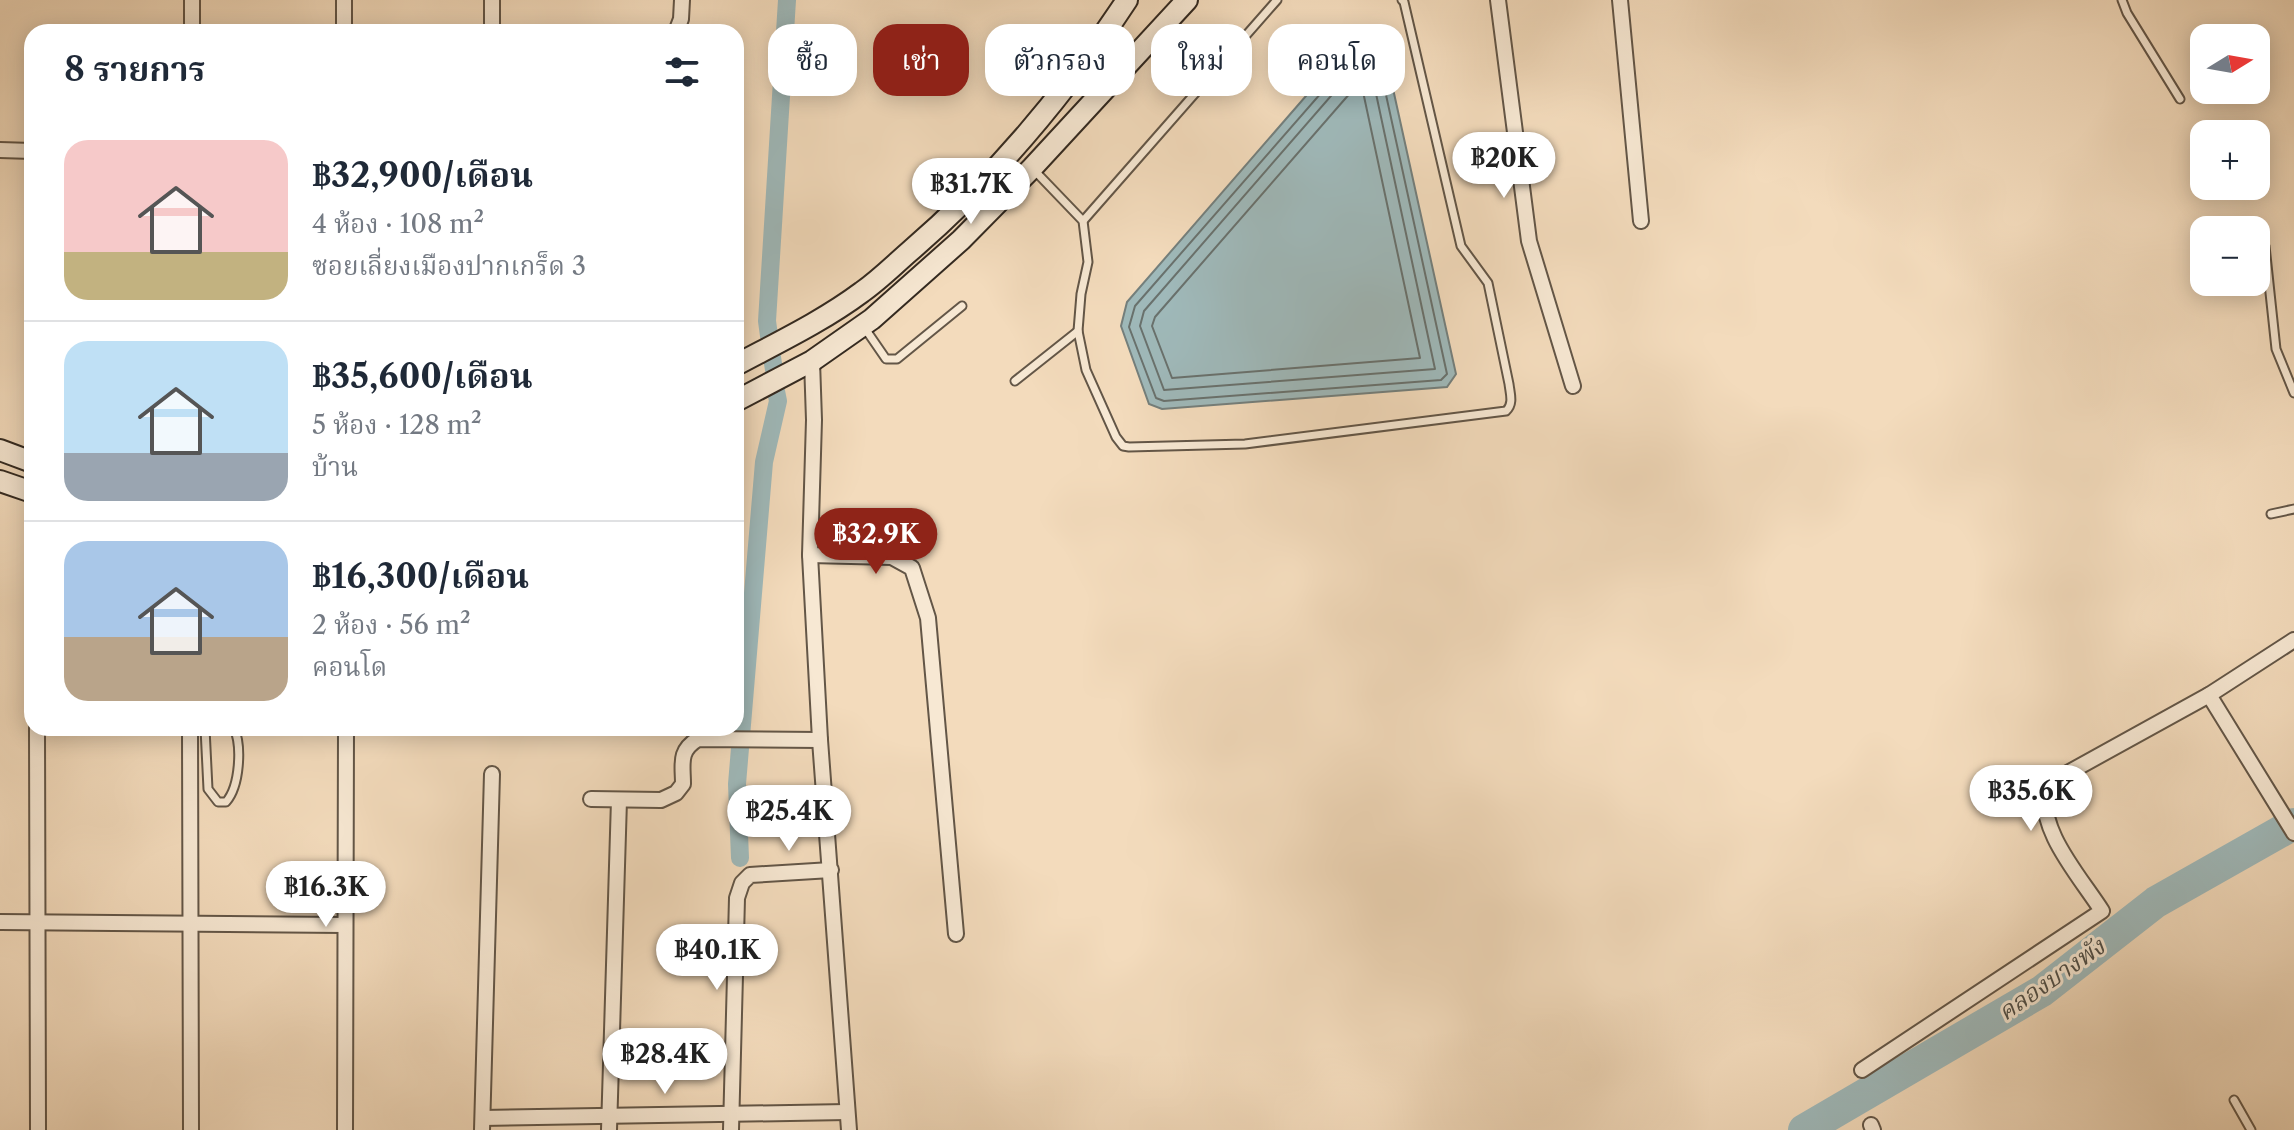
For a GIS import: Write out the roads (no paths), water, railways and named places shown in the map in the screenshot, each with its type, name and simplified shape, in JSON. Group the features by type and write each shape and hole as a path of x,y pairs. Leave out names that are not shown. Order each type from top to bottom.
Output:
{"main road":[{"path":"1111,24 1127,0"},
{"path":"1118,24 1139,0"},
{"path":"1135,53 1172,0"},
{"path":"1135,56 1187,0"},
{"path":"744,361 808,327 864,291 943,223 1013,150 1057,96"},
{"path":"744,397 812,361 863,326 961,240 1098,96"},
{"path":"0,450 24,459"},
{"path":"0,481 24,489"}],"street":[{"path":"192,0 192,24"},
{"path":"344,0 344,24"},
{"path":"492,0 492,24"},
{"path":"679,24 682,0"},
{"path":"1498,0 1529,241 1573,386"},
{"path":"1620,0 1641,221"},
{"path":"0,150 24,151"},
{"path":"812,361 814,409 810,555 820,740 849,1130"},
{"path":"810,555 892,557 912,568 928,618 956,934"},
{"path":"1862,1070 2102,911 2050,832 2042,801 2046,785 2209,695 2294,640"},
{"path":"2209,695 2294,833"},
{"path":"37,736 38,1130"},
{"path":"190,736 191,1130"},
{"path":"345,1130 346,736"},
{"path":"591,799 661,800 676,793 683,784 683,754 689,744 698,739 820,740"},
{"path":"492,774 482,1124 609,1123 732,1114 847,1112"},
{"path":"609,1123 619,800"},
{"path":"731,1130 737,898 742,883 750,875 831,870"},
{"path":"0,922 345,925"}],"lane":[{"path":"1083,221 1277,0"},
{"path":"1032,168 1083,221 1088,262 1078,331 1086,370 1123,446 1245,444 1506,411 1510,408 1509,384 1488,283 1461,246 1402,0"},
{"path":"2122,0 2180,99"},
{"path":"2270,293 2276,349 2294,393"},
{"path":"863,326 890,361 897,359 962,306"},
{"path":"1015,381 1078,331"},
{"path":"2271,514 2294,509"},
{"path":"205,736 208,789 218,802 226,802 235,789 237,736"},
{"path":"2234,1100 2251,1130"}],"water":[{"path":"1306,96 1395,96 1456,374 1447,387 1162,409 1149,404 1121,326 1127,302"}],"waterway":[{"path":"769,336 767,321 787,0"},
{"path":"772,357 774,370"},
{"path":"744,701 764,462 778,401 776,391"},
{"path":"740,858 737,784 741,736"},
{"name":"คลองบางพัง","path":"1804,1130 2042,991 2156,902 2294,824"}]}
